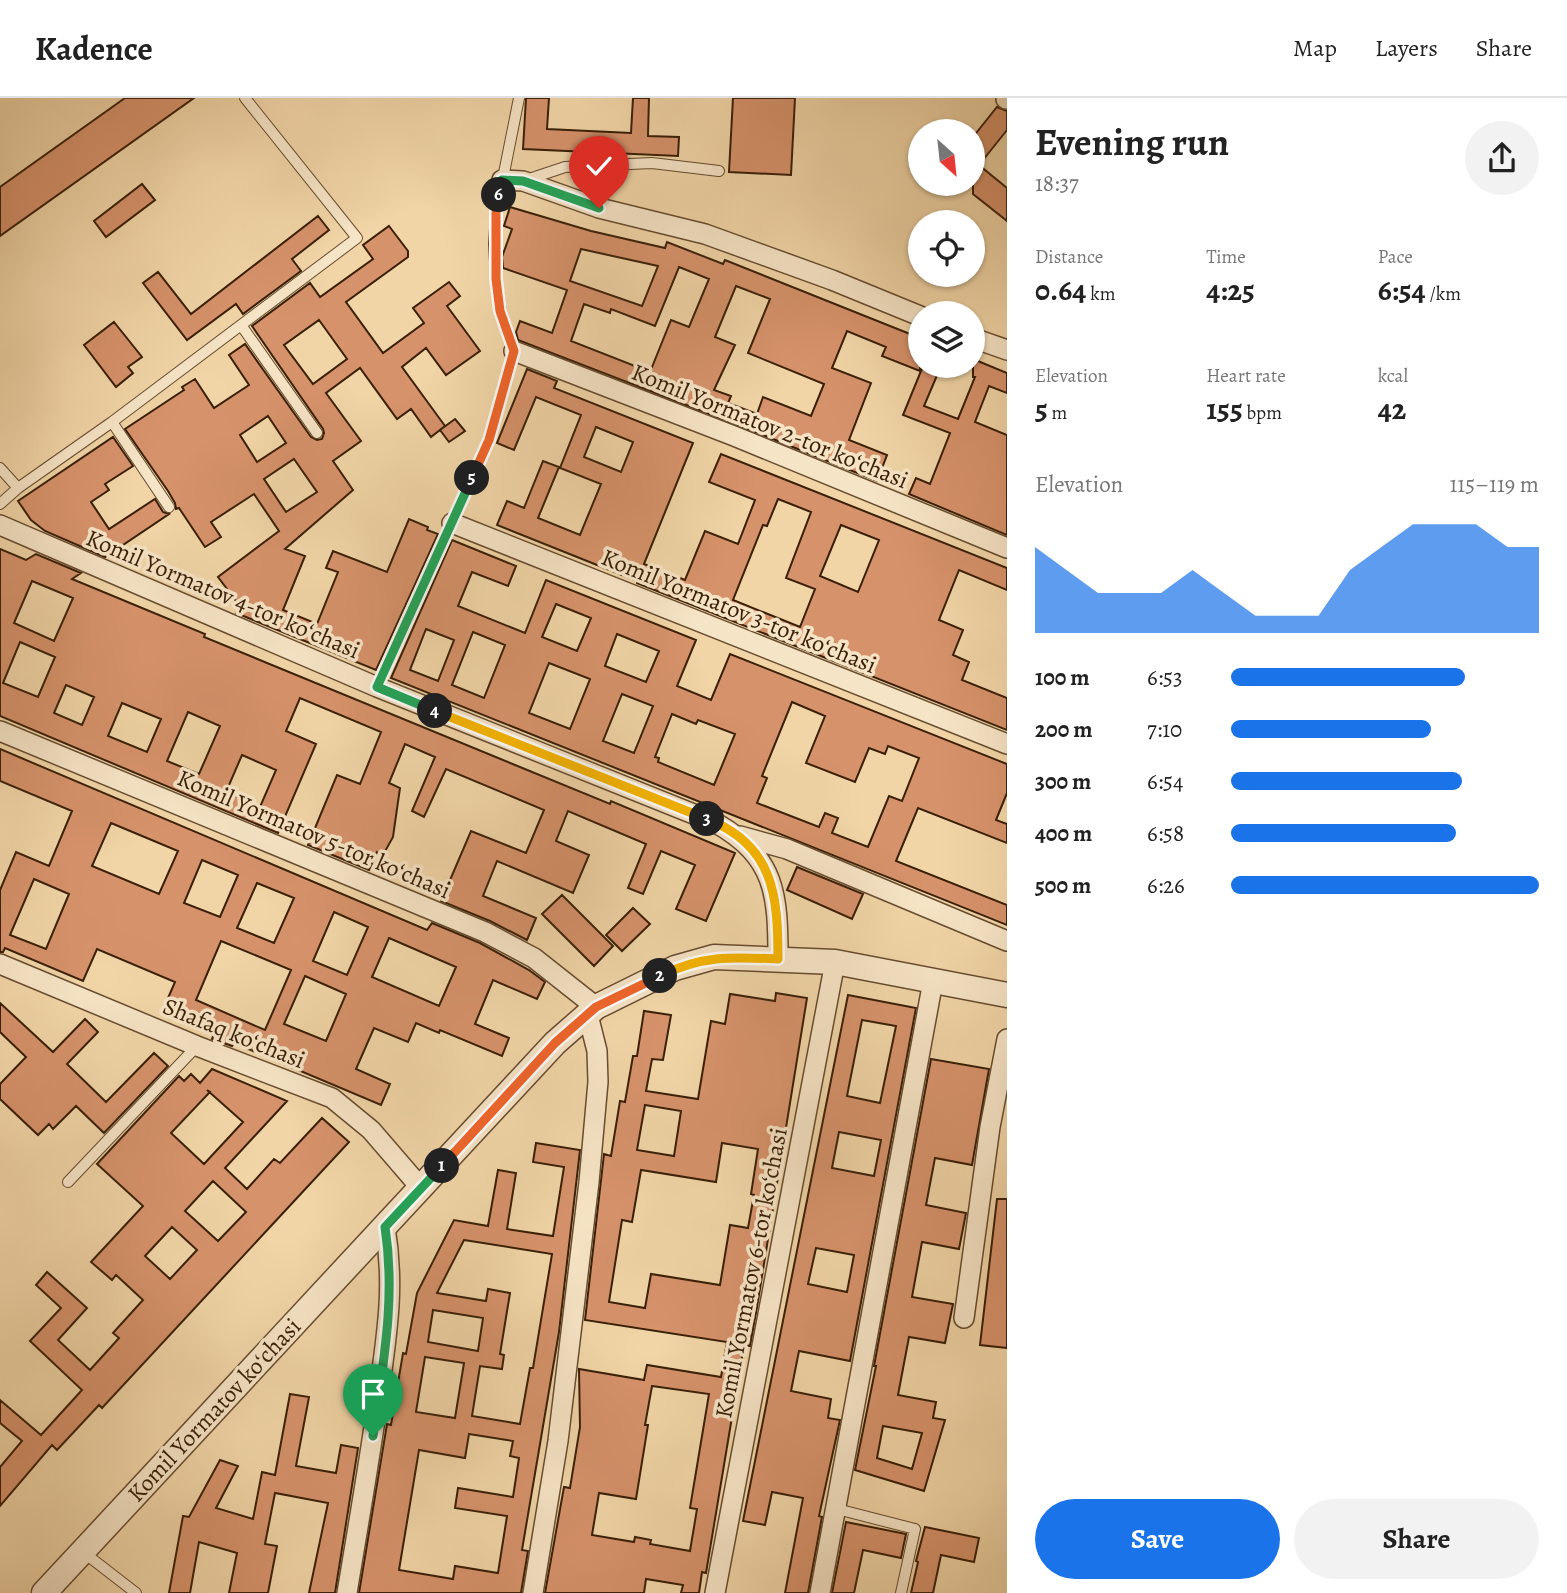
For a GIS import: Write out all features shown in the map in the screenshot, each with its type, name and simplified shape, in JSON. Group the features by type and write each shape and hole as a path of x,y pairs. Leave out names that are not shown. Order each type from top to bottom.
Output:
{"street":[{"path":"502,180 523,181 599,208 705,234 908,311"},
{"path":"985,342 1007,350"},
{"name":"Komil Yormatov 2-tor koʻchasi","path":"514,351 734,436 1007,548"},
{"name":"Komil Yormatov 3-tor koʻchasi","path":"452,523 1007,744"},
{"name":"Komil Yormatov 4-tor koʻchasi","path":"0,524 377,687 716,822 739,835 787,849 1007,942"},
{"name":"Komil Yormatov 5-tor koʻchasi","path":"0,731 485,932 534,958 592,1011"},
{"name":"Komil Yormatov 4-tor koʻchasi","path":"739,835 768,872 776,905 778,959"},
{"name":"Komil Yormatov koʻchasi","path":"44,1593 555,1043 592,1011 675,968 714,957 835,962 1007,995"},
{"name":"Komil Yormatov 6-tor koʻchasi","path":"715,1593 835,962"},
{"name":"Shafaq koʻchasi","path":"0,964 331,1098 371,1130 421,1188"},
{"path":"820,1593 933,981"},
{"path":"533,1593 558,1441 589,1182 598,1082 592,1011"},
{"path":"964,1318 990,1127 1007,1038"},
{"path":"346,1593 373,1436 390,1304 391,1262 385,1227"}],"lane":[{"path":"0,504 357,238 245,98"},
{"path":"377,687 489,440 514,351 500,311 496,279 496,213 519,98"},
{"path":"523,181 565,167 652,163 719,171"},
{"path":"241,325 317,433"},
{"path":"112,422 169,507"},
{"path":"0,468 18,488"},
{"path":"68,1182 197,1045"},
{"path":"837,1509 915,1529 901,1593"},
{"path":"82,1552 136,1593"}],"building":[{"path":"125,98 194,98 0,236 0,187"},
{"path":"526,98 549,98 547,129 631,133 633,98 649,98 648,136 679,137 678,156 523,149"},
{"path":"733,98 795,98 791,175 729,172"},
{"path":"997,107 1007,111 1007,130 985,158 985,122"},
{"path":"985,170 1007,188 1007,221 976,196 985,196"},
{"path":"142,184 155,200 106,237 94,221"},
{"path":"510,207 591,231 665,248 667,242 723,264 725,260 908,333 908,366 882,356 886,347 847,331 832,368 871,383 849,440 887,455 877,481 518,340 516,332 520,321 552,333 567,290 503,268 502,257 512,229 504,226","holes":["581,249 658,266 642,306 570,281","679,267 709,279 689,327 671,320 650,372 571,341 584,304 610,313 611,309 655,326","736,286 770,299 748,353 824,384 811,416 763,397 757,414 728,403 731,396 714,390 735,345 715,337"]},
{"path":"318,216 329,230 292,259 301,271 243,314 236,304 187,340 143,283 158,272 191,314"},
{"path":"389,226 408,251 408,257 346,302 383,353 424,323 413,308 449,282 460,296 447,306 480,351 446,375 426,348 402,367 445,426 431,437 411,409 397,419 360,368 326,393 361,441 333,461 353,490 285,549 305,556 283,610 317,624 338,572 326,568 333,551 387,572 409,519 438,534 376,670 236,613 239,605 218,577 279,531 254,494 211,522 221,537 205,547 179,508 176,509 168,491 125,429 184,390 182,387 195,379 214,408 249,385 229,355 245,344 311,437 322,439 323,429 252,326 310,283 320,297 373,259 363,245","holes":["319,320 347,359 313,384 284,345","268,416 286,443 257,462 240,435","294,459 317,492 286,512 264,479"]},
{"path":"114,322 142,357 128,367 133,373 116,387 84,345"},
{"path":"985,364 1007,373 1007,393 989,386 975,422 1007,435 1007,535 909,494 916,478 930,484 950,433 903,415 918,378 936,378 924,406 958,419 975,378 985,378"},
{"path":"527,369 557,381 554,388 693,443 644,564 685,580 705,531 738,544 755,500 709,482 721,454 1007,568 1007,590 959,570 939,620 963,630 953,655 969,662 962,680 1007,698 1007,730 497,525 507,501 524,508 543,461 559,467 538,518 580,535 601,484 560,468 581,415 536,397 514,450 497,443","holes":["596,427 633,442 621,472 584,457","778,499 811,512 786,578 815,589 800,627 733,600 763,525 767,526","841,525 879,540 858,592 820,576"]},
{"path":"455,419 465,431 449,442 440,430"},
{"path":"113,437 133,466 105,484 109,490 91,502 109,529 155,499 163,512 169,514 105,557 45,531 31,520 18,501"},
{"path":"452,540 516,566 508,586 472,572 458,606 525,633 546,580 696,640 677,686 711,700 730,654 1007,764 1007,793 996,820 1007,824 1007,843 918,808 896,861 1007,905 1007,925 391,678","holes":["556,604 591,618 577,651 542,637","426,629 454,640 438,681 410,670","473,632 505,645 484,698 452,685","617,634 659,651 646,682 605,666","549,663 590,679 570,729 529,713","622,694 653,706 634,753 603,741","792,702 825,716 806,763 855,782 869,748 885,754 888,746 919,758 902,801 889,796 868,847 832,833 838,818 825,813 819,827 757,803 767,778 762,776","672,714 696,724 698,720 735,734 714,785 658,762 659,758 655,757"]},
{"path":"0,549 26,560 36,554 81,573 72,579 205,634 204,637 735,853 706,921 676,909 695,865 661,851 643,894 628,888 646,844 568,811 556,841 589,855 573,893 497,861 483,896 536,918 527,940 441,901 471,831 526,853 544,810 446,769 424,817 412,811 435,757 405,744 389,783 400,788 393,837 383,855 377,852 369,870 308,845 337,775 360,784 381,732 300,698 286,731 316,744 278,833 0,716","holes":["32,581 73,598 54,641 14,623","20,642 55,657 38,697 3,683","66,685 94,697 82,725 54,713","122,703 161,719 147,752 108,736","188,712 220,726 199,774 167,761","242,755 276,770 260,807 226,792"]},
{"path":"0,749 427,930 432,923 480,943 545,982 537,999 493,980 475,1024 509,1038 502,1056 416,1023 408,1042 374,1028 356,1069 390,1084 381,1105 234,1043 232,1046 212,1039 214,1034 162,1012 175,982 97,949 83,981 5,948 0,952 0,890 16,852 49,866 72,811 0,781","holes":["111,823 178,851 159,894 92,866","202,860 238,875 220,917 184,903","34,879 69,894 46,949 10,935","257,883 294,898 274,943 237,928","334,912 368,927 347,975 313,961","389,938 456,967 439,1006 372,977","221,941 291,970 265,1030 196,1000","305,976 346,994 326,1041 284,1024"]},
{"path":"797,867 863,894 852,919 787,890"},
{"path":"562,895 613,946 594,966 542,914"},
{"path":"633,908 650,924 622,951 606,935"},
{"path":"776,993 807,998 750,1346 744,1345 706,1573 702,1572 699,1593 681,1593 683,1585 646,1579 644,1593 545,1593 564,1487 570,1488 580,1427 579,1369 644,1380 647,1365 721,1377 727,1342 585,1320 604,1154 611,1156 620,1101 625,1102 633,1056 637,1056 644,1011 671,1015 663,1060 652,1059 646,1091 698,1099 711,1021 725,1024 730,994 775,1001","holes":["645,1105 681,1111 674,1156 637,1150","722,1143 758,1149 748,1228 730,1225 720,1285 651,1274 645,1308 609,1302 622,1220 632,1222 641,1170 716,1182","652,1386 709,1394 690,1508 697,1509 690,1551 650,1544 651,1540 635,1537 634,1542 592,1535 599,1493 636,1499 648,1425 645,1425"]},
{"path":"848,995 916,1008 850,1361 799,1351 791,1391 831,1399 828,1418 840,1420 819,1516 822,1517 808,1593 785,1593 803,1498 772,1492 765,1525 743,1521","holes":["862,1020 896,1026 880,1103 847,1096","839,1132 881,1140 874,1176 832,1168","816,1248 854,1255 847,1292 808,1284"]},
{"path":"0,1003 53,1052 85,1019 98,1032 67,1064 106,1102 154,1053 168,1066 104,1133 76,1106 53,1129 49,1124 38,1135 0,1099 0,1084 26,1057 0,1032"},
{"path":"931,1059 989,1069 972,1165 935,1158 926,1205 966,1213 959,1249 922,1242 912,1297 953,1304 945,1343 909,1337 898,1395 936,1402 933,1418 945,1420 924,1491 855,1470","holes":["883,1426 922,1433 912,1469 877,1458"]},
{"path":"212,1069 287,1101 225,1168 247,1189 274,1159 280,1163 322,1118 349,1142 102,1408 99,1405 57,1450 52,1445 0,1506 0,1467 22,1441 0,1423 0,1400 41,1435 82,1390 30,1341 61,1308 36,1285 47,1272 87,1308 58,1340 90,1370 119,1338 113,1333 143,1300 116,1275 112,1280 91,1262 143,1206 97,1164 179,1076 184,1081 191,1074 200,1083","holes":["210,1092 243,1122 204,1164 171,1133","213,1181 246,1212 218,1241 185,1211","172,1227 197,1250 170,1279 145,1256"]},
{"path":"536,1143 580,1150 559,1332 522,1550 528,1551 521,1593 359,1593 387,1424 391,1425 403,1353 406,1354 417,1293 454,1220 488,1226 498,1170 516,1173 507,1229 553,1236 564,1167 533,1162","holes":["464,1240 552,1254 533,1368 530,1368 520,1424 472,1416 480,1366 502,1369 504,1355 500,1354 510,1293 488,1289 486,1301 437,1293","433,1310 483,1318 478,1351 428,1342","425,1357 464,1363 455,1418 416,1412","469,1434 513,1441 510,1456 519,1458 513,1497 458,1488 455,1508 507,1516 498,1573 455,1566 453,1579 399,1570 419,1450 465,1458"]},
{"path":"997,1199 1007,1199 1007,1348 980,1345"},
{"path":"290,1394 309,1397 296,1466 336,1473 341,1445 358,1448 335,1593 309,1593 328,1503 275,1493 265,1544 277,1546 268,1593 229,1593 237,1553 199,1542 190,1593 169,1593 183,1516 189,1517 220,1460 238,1466 216,1508 253,1519 262,1472 275,1475"},
{"path":"846,1522 906,1534 901,1558 863,1550 854,1593 832,1593"},
{"path":"925,1527 979,1538 974,1562 941,1555 933,1593 911,1593 918,1562 916,1561"}],"route":[{"path":"373,1436 391,1292 391,1262 385,1227 555,1043 596,1007 675,968 714,957 778,959 774,890 768,872 739,835 716,822 377,687 489,440 514,351 500,311 496,279 494,244 502,180 523,181 599,208"}]}
